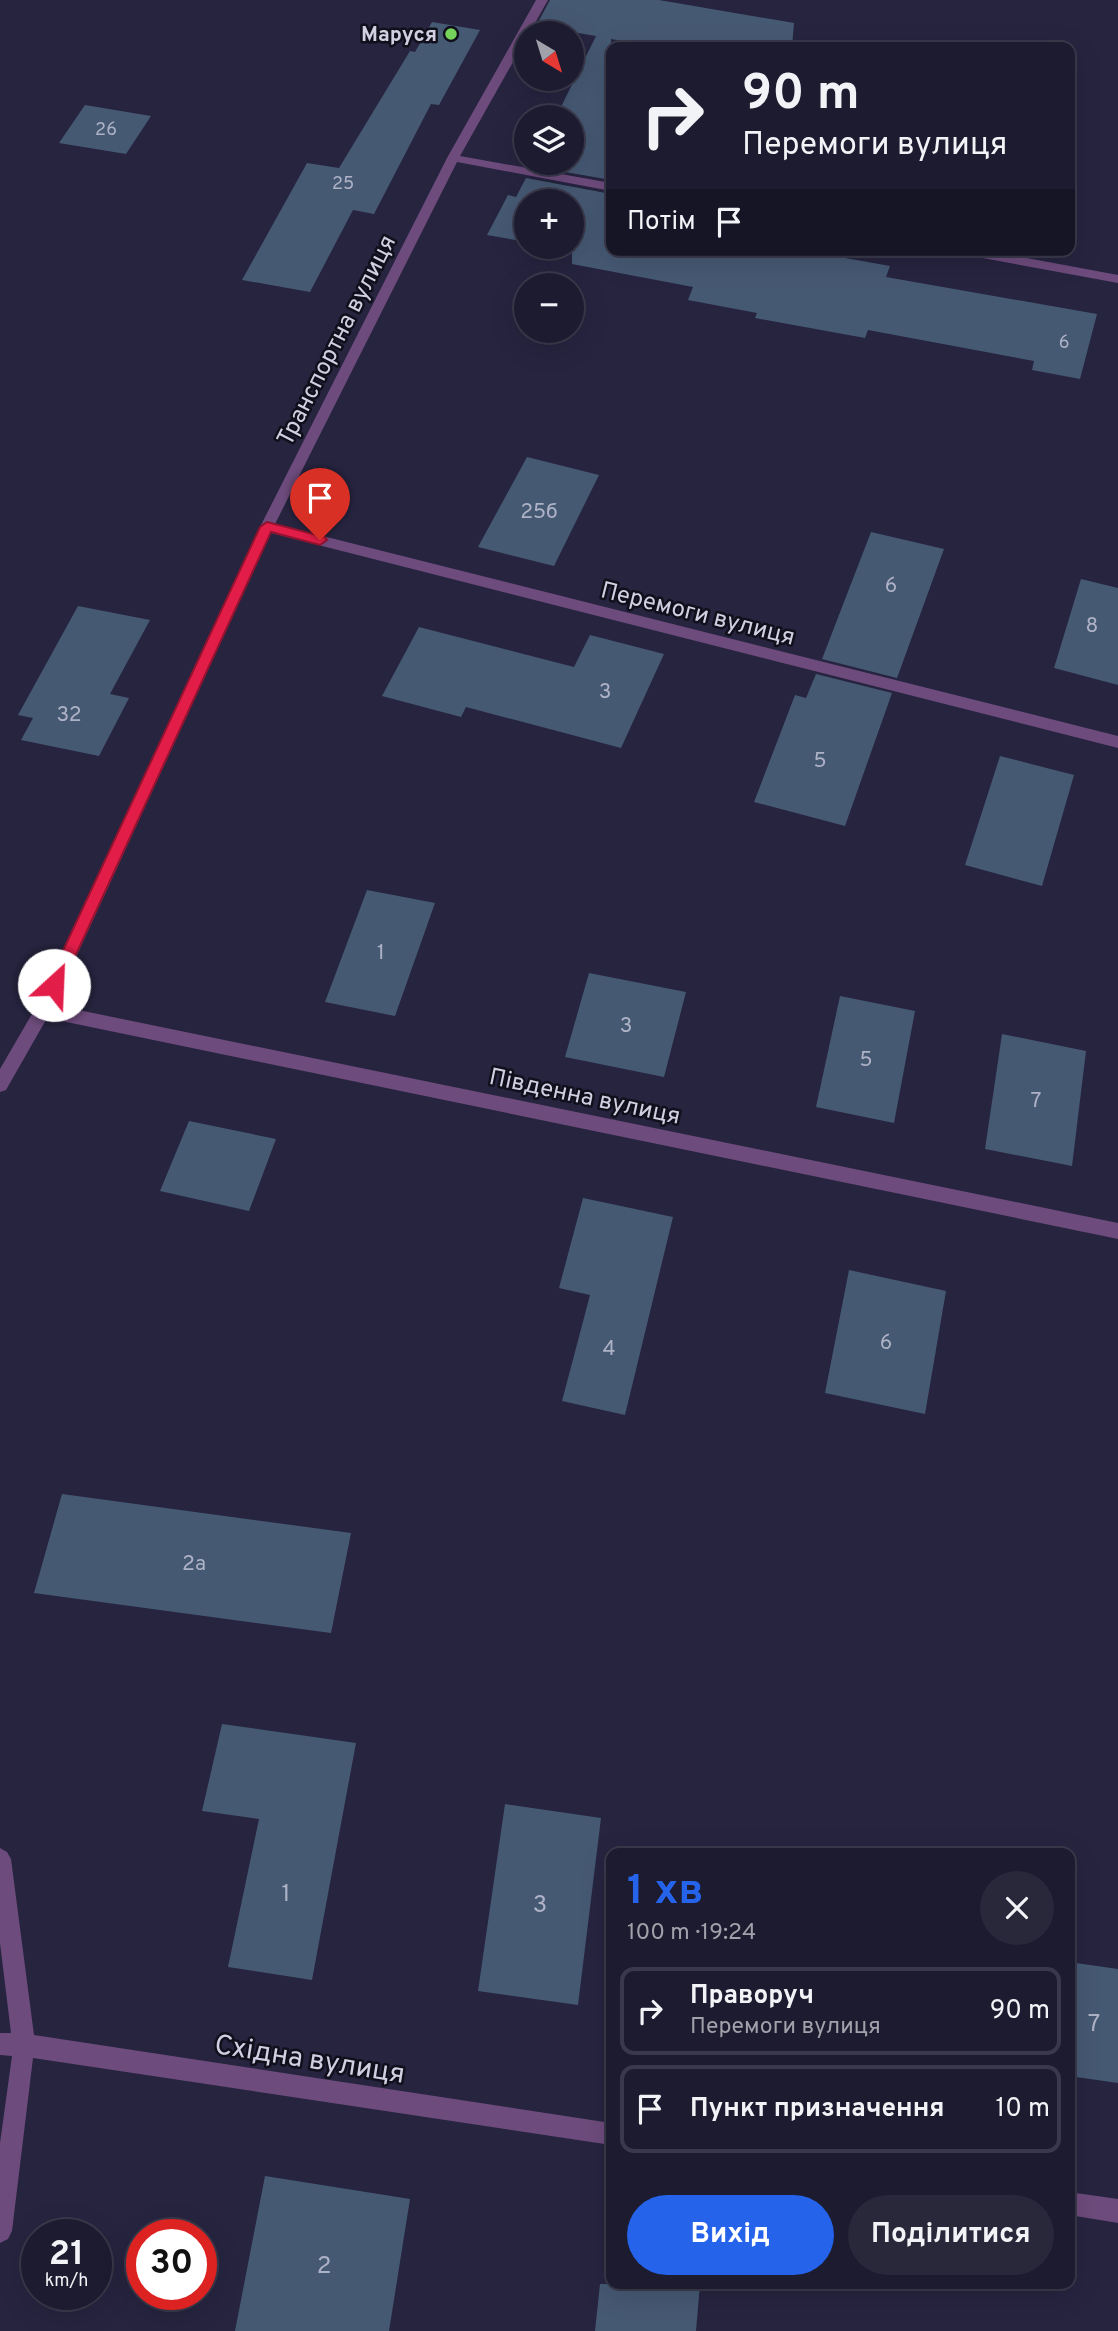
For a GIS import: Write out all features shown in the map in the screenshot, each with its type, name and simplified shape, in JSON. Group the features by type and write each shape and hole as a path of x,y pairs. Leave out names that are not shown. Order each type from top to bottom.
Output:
{"street":[{"name":"Транспортна вулиця","path":"0,1085 43,1010 267,527 453,158 542,0"},
{"path":"453,158 606,186"},
{"path":"993,256 1118,279"},
{"name":"Перемоги вулиця","path":"267,527 1118,742"},
{"name":"Південна вулиця","path":"43,1010 1118,1231"},
{"path":"0,1859 24,2045 0,2231"},
{"name":"Східна вулиця","path":"0,2044 24,2045 606,2133"},
{"path":"1075,2204 1118,2211"}],"building":[{"path":"550,0 659,0 794,23 792,42 629,42 611,39 611,42 606,42 606,179 582,175 584,105 562,105 569,91 584,91 584,60 596,36 584,34 584,21 539,21"},
{"path":"432,22 480,30 439,105 431,104 374,214 353,210 310,292 242,280 307,163 339,168 410,51 415,52"},
{"path":"85,105 151,116 126,154 59,143"},
{"path":"526,178 606,193 606,256 834,256 890,266 886,277 1097,314 1080,379 1032,370 1034,361 868,330 865,338 755,318 757,313 688,300 693,287 572,264 572,259 584,259 584,189 520,189"},
{"path":"508,195 514,196 514,240 487,235"},
{"path":"527,457 599,475 554,566 478,547"},
{"path":"871,532 944,549 897,678 822,659"},
{"path":"1081,579 1118,588 1118,685 1054,668"},
{"path":"78,606 150,620 110,694 129,698 99,756 21,740 33,718 18,715"},
{"path":"419,627 574,667 590,635 664,654 621,748 466,707 461,717 382,696"},
{"path":"816,674 892,693 845,826 754,802 795,695 806,698"},
{"path":"1000,756 1074,775 1042,886 965,865"},
{"path":"367,890 435,903 395,1016 325,1002"},
{"path":"589,973 686,992 664,1077 565,1057"},
{"path":"840,996 915,1011 894,1123 816,1107"},
{"path":"1002,1034 1086,1051 1072,1166 985,1149"},
{"path":"189,1121 276,1139 249,1211 160,1191"},
{"path":"583,1198 673,1217 625,1415 562,1401 590,1295 559,1288"},
{"path":"849,1270 946,1291 925,1414 825,1393"},
{"path":"62,1494 351,1533 331,1633 34,1593"},
{"path":"222,1724 356,1743 312,1980 228,1967 259,1819 202,1811"},
{"path":"505,1804 601,1818 578,2005 478,1991"},
{"path":"1075,1963 1118,1969 1118,2083 1075,2077"},
{"path":"265,2176 410,2199 389,2331 235,2331"},
{"path":"600,2284 606,2284 606,2289 700,2289 696,2331 595,2331"}],"place":[{"name":"Маруся","path":"451,34"}],"route":[{"path":"54,985 267,527 320,540"}]}
